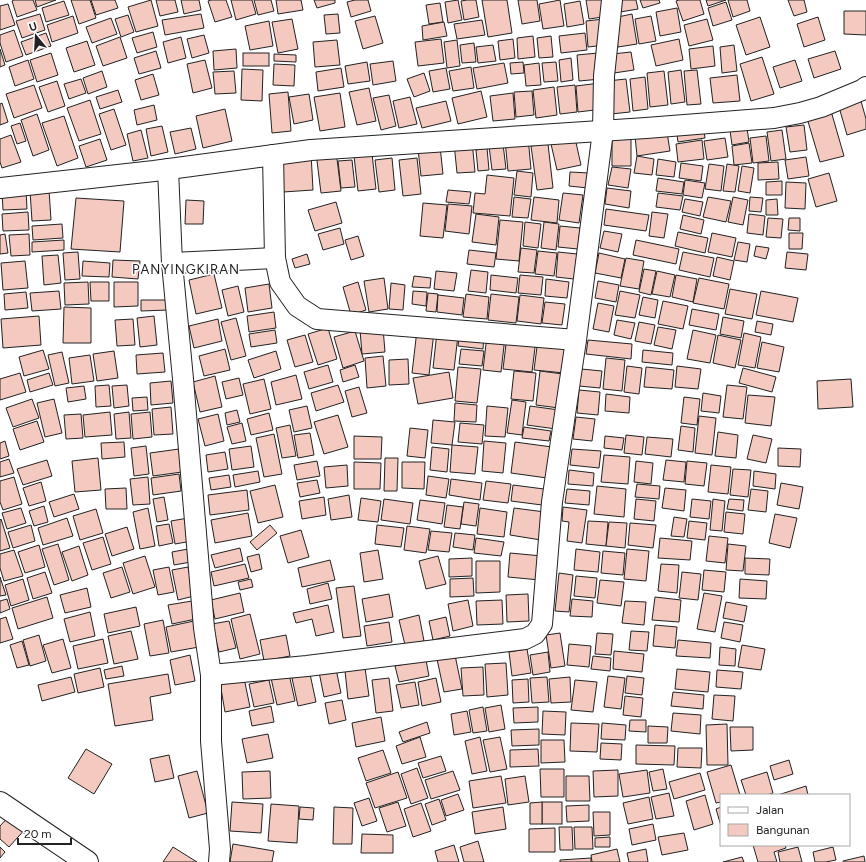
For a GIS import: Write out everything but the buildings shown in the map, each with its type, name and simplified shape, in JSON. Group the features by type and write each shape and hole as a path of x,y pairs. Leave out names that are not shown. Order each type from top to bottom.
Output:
{"main road":[{"path":"0,802 87,862"}],"street":[{"path":"210,676 307,666 525,639 535,634 542,624 552,502 576,340 603,131 604,76 612,0"},
{"path":"0,188 168,169 311,150 774,118 821,107 866,87"},
{"path":"272,155 275,258 280,282 297,306 317,319 576,340"},
{"path":"168,169 172,263 204,628 210,676 211,741 220,849 219,862"},
{"path":"172,263 275,258"}],"district":[{"name":"PANYINGKIRAN","path":"186,269"}]}
